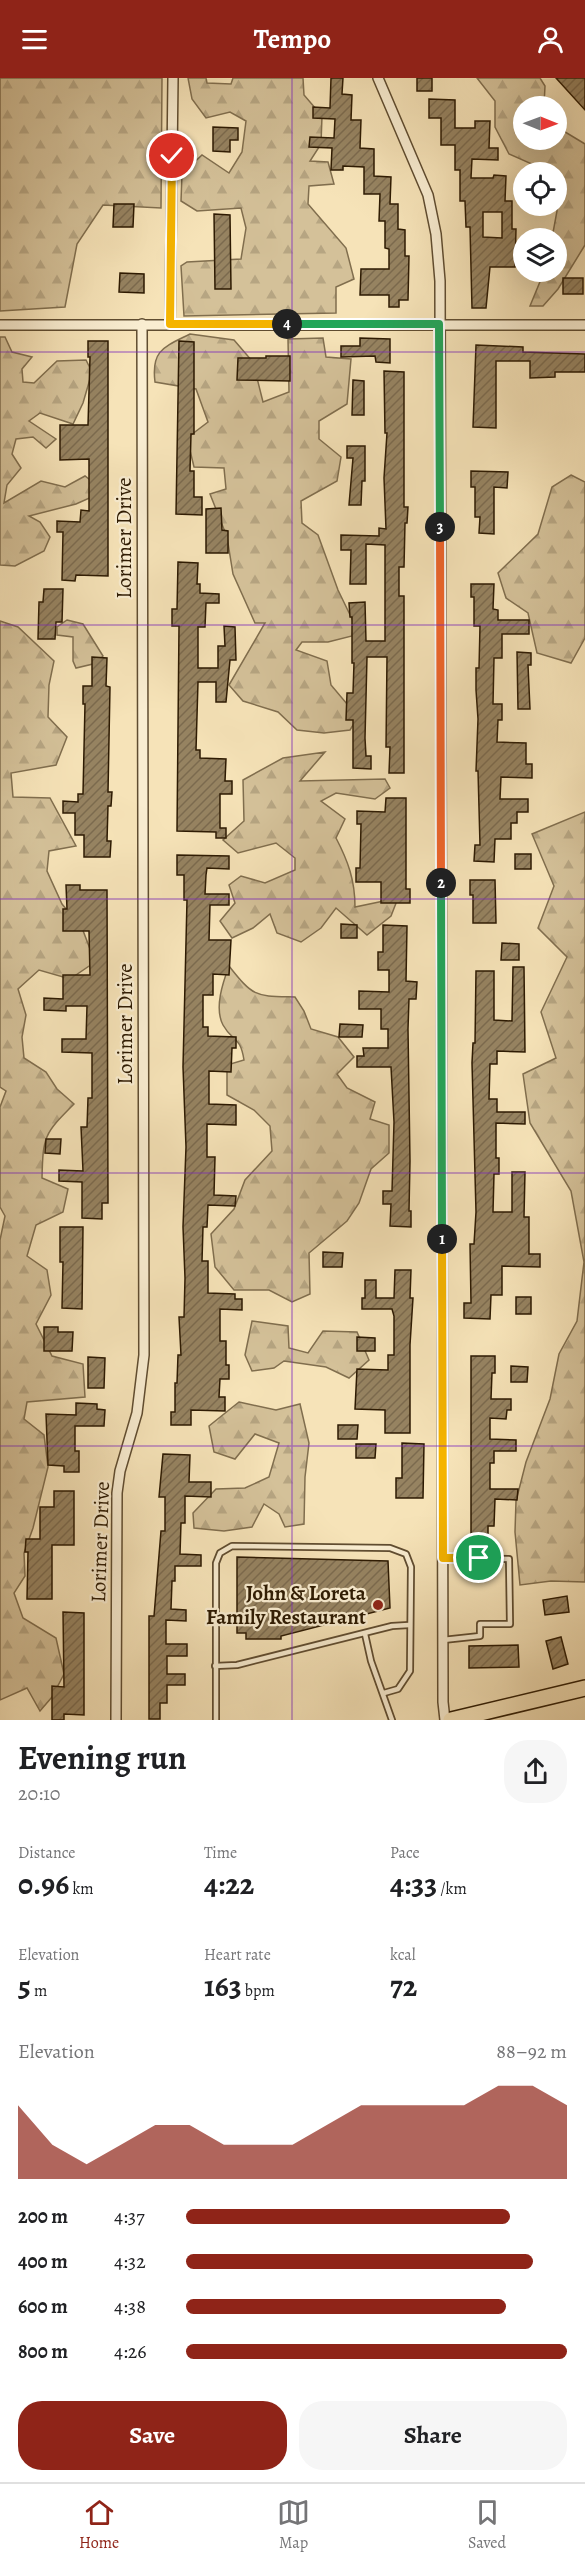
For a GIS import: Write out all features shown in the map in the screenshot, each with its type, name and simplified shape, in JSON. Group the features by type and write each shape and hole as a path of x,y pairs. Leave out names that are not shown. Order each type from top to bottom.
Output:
{"main road":[{"path":"451,1720 495,1715 585,1688"}],"street":[{"path":"170,324 173,78"},
{"path":"378,78 428,195 436,234 440,281 445,1720"},
{"name":"Lorimer Drive","path":"116,1720 117,1493 120,1471 137,1413 144,1355 142,324"},
{"path":"0,325 585,325"}],"lane":[{"path":"216,1720 216,1563 220,1553 232,1546 401,1550 410,1562 410,1671 398,1689 384,1693"},
{"path":"443,1558 509,1558 510,1624 480,1624 480,1636 443,1640"},
{"path":"215,1666 237,1665 392,1626 409,1625"},
{"path":"365,1634 371,1661 392,1720"}],"green space":[{"path":"0,78 162,78 161,208 103,205 77,244 65,307 0,311"},
{"path":"188,78 206,78 207,83 231,84 233,78 303,78 304,95 322,116 321,144 310,161 328,162 334,184 309,186 308,204 346,248 354,279 336,287 336,313 184,316 181,266 187,262 241,259 246,228 241,208 197,211 181,201 182,174 202,155 229,173 242,152 246,121 230,112 206,118 192,99"},
{"path":"477,78 540,78 545,86 544,96 513,96 513,150 567,150 567,133 585,144 585,245 567,274 567,228 554,228 556,216 567,216 567,162 527,162 509,154 495,127 495,101"},
{"path":"540,282 562,282 543,306 530,306"},
{"path":"190,334 234,340 253,362 263,402 289,392 288,339 323,338 326,357 351,359 347,404 319,421 319,439 341,457 337,481 301,501 302,523 318,535 338,590 354,623 352,636 328,642 302,642 296,650 327,661 331,685 358,717 350,730 324,733 297,730 278,712 243,701 229,685 265,623 255,623 233,574 227,537 210,494 226,489 224,468 194,467 187,438 208,422 196,389 155,382 154,371 157,356 166,346"},
{"path":"0,337 5,337 12,352 32,357 22,369 23,382 34,383 57,361 86,360 92,372 83,403 73,424 40,413 29,421 56,439 46,448 33,437 16,439 12,454 21,468 7,485 4,503 41,481 65,487 85,476 94,483 94,496 76,504 29,516 40,522 50,537 44,551 15,566 0,565"},
{"path":"571,475 585,482 585,638 571,663 537,653 528,613 506,598 498,573 538,534 552,487"},
{"path":"67,620 83,624 103,656 97,663 76,668 73,661 73,637 57,635 57,627"},
{"path":"0,621 18,627 54,661 49,685 48,717 67,737 56,765 11,773 13,797 50,798 76,846 49,851 47,871 62,904 82,928 95,962 70,979 39,970 18,989 26,1015 22,1037 24,1058 46,1072 57,1089 74,1104 56,1122 47,1136 43,1153 42,1178 68,1189 63,1212 36,1225 27,1256 47,1270 51,1295 36,1324 52,1356 83,1364 85,1397 27,1402 24,1419 44,1435 48,1467 33,1528 24,1553 25,1576 14,1593 23,1618 56,1638 64,1674 52,1697 40,1711 27,1688 0,1700 0,1240 5,1216 0,1207 0,1107 6,1091 0,1087"},
{"path":"325,752 300,781 385,779 390,788 375,799 336,793 321,801 345,819 336,838 350,871 355,907 398,898 391,916 367,935 336,908 321,928 301,942 277,933 270,914 253,928 232,938 220,921 235,903 229,885 241,876 265,883 295,870 295,858 276,843 238,853 223,840 244,821 243,780 283,758"},
{"path":"585,812 585,1582 551,1581 520,1585 515,1532 516,1501 526,1462 550,1399 559,1354 577,1321 584,1262 571,1191 530,1123 523,1074 556,1058 541,1012 567,957 538,928 554,886 532,834"},
{"path":"229,966 244,984 257,993 295,997 311,1029 338,1037 354,1057 337,1074 347,1088 375,1102 370,1119 389,1125 389,1153 371,1169 359,1203 347,1221 309,1253 310,1294 292,1302 269,1290 234,1290 215,1267 211,1234 234,1209 245,1180 272,1151 270,1126 254,1110 227,1095 227,1065 244,1060 238,1043 227,1031 220,1018 220,995"},
{"path":"252,1321 288,1326 289,1348 308,1353 323,1331 357,1332 369,1360 349,1378 326,1367 284,1361 274,1368 252,1371 245,1355"},
{"path":"239,1402 276,1410 300,1404 309,1443 305,1477 304,1524 285,1527 279,1514 264,1504 252,1527 224,1531 194,1528 193,1513 216,1489 245,1488 269,1477 279,1443 255,1434 235,1459 214,1452 209,1426"}],"building":[{"path":"331,78 343,78 342,94 352,95 351,120 361,120 360,148 374,149 374,176 391,177 390,204 398,204 398,229 405,230 405,256 409,256 408,300 399,300 399,307 389,307 389,295 360,295 361,269 389,269 389,249 385,248 385,221 379,221 380,194 364,194 364,167 343,166 343,170 331,170 332,148 309,147 310,137 334,138 335,119 313,118 313,107 330,108"},
{"path":"417,78 432,78 432,91 417,91"},
{"path":"556,78 585,78 585,110"},
{"path":"429,99 455,100 455,128 475,128 475,121 490,121 489,148 498,148 498,160 472,159 471,178 506,176 505,201 512,201 513,267 490,267 486,308 472,308 470,227 466,227 465,201 460,201 460,170 455,170 455,145 441,145 441,118 429,118","holes":["483,212 502,212 502,238 483,237"]},
{"path":"213,127 238,128 238,140 230,140 230,152 213,151"},
{"path":"114,204 134,204 133,227 113,227"},
{"path":"214,214 230,215 231,289 215,289"},
{"path":"120,273 144,274 144,293 119,292"},
{"path":"567,278 583,278 583,294 563,294 563,282 567,282"},
{"path":"360,338 390,339 390,363 376,362 375,356 341,357 341,346 360,346"},
{"path":"88,341 108,341 108,576 76,575 75,581 62,580 63,532 57,532 57,521 80,522 81,510 89,511 89,459 60,460 60,425 88,425 90,357 88,357"},
{"path":"179,341 194,342 194,434 191,434 190,471 194,471 194,497 202,497 202,515 176,514"},
{"path":"476,345 523,347 523,352 585,354 585,372 555,372 555,377 530,378 530,361 496,361 496,428 473,427"},
{"path":"266,356 290,356 290,381 237,380 238,358 266,358"},
{"path":"384,371 404,372 404,507 408,507 407,523 405,523 404,567 399,567 399,596 404,596 404,773 389,773 390,747 386,747 387,657 367,657 365,738 366,756 371,756 371,769 353,768 353,720 346,720 347,693 353,693 354,663 352,663 352,617 350,617 349,603 365,602 366,641 385,641 385,545 366,544 366,584 350,584 351,550 341,550 341,535 379,536 379,528 386,529 384,478 387,433 385,433"},
{"path":"353,380 364,381 364,415 352,415"},
{"path":"347,446 365,446 365,481 362,481 361,505 349,505 353,458 347,458"},
{"path":"471,471 508,472 507,488 494,487 494,534 479,533 480,517 475,517 475,487 471,487"},
{"path":"221,508 222,530 228,531 228,553 206,553 206,509"},
{"path":"178,562 198,563 197,584 200,584 200,593 219,594 219,603 206,603 205,627 198,627 198,668 218,668 218,646 225,646 224,626 235,627 236,660 230,660 226,702 216,702 216,682 198,682 196,750 200,750 200,758 226,759 225,781 232,781 232,794 220,794 220,828 226,828 226,838 216,838 216,832 177,831 179,626 172,626 172,609 177,609"},
{"path":"471,584 494,584 493,609 498,610 498,620 529,620 529,634 502,634 502,658 494,658 493,704 502,704 502,720 498,720 497,742 526,743 526,764 532,764 532,778 501,777 500,799 528,799 528,812 517,812 517,823 511,823 511,839 495,839 494,862 474,861 475,845 480,845 478,771 476,771 478,719 476,668 479,668 480,626 474,626 474,597 471,597"},
{"path":"44,589 63,589 62,622 56,622 55,639 38,639 39,602 43,602"},
{"path":"517,652 531,653 531,665 528,665 530,709 518,709"},
{"path":"92,657 107,658 106,686 110,687 108,792 112,792 111,806 108,806 107,841 111,841 110,857 84,857 84,835 75,835 75,813 63,813 63,801 78,802 78,794 83,794 85,704 83,704 83,686 92,686"},
{"path":"386,798 406,798 406,889 410,889 410,903 381,903 381,882 356,882 356,868 360,868 361,824 357,824 357,811 385,812"},
{"path":"515,854 531,854 531,869 515,869"},
{"path":"177,855 229,856 229,869 207,868 205,894 229,894 229,905 210,905 209,940 231,940 229,975 213,974 213,995 203,995 203,1027 208,1027 208,1036 236,1037 236,1048 232,1048 231,1072 209,1071 209,1104 236,1105 236,1125 207,1124 207,1157 215,1157 214,1195 236,1196 235,1206 208,1205 207,1227 203,1227 202,1261 208,1261 208,1293 235,1294 235,1299 242,1299 242,1310 220,1309 220,1341 226,1341 226,1365 229,1365 229,1379 220,1379 219,1397 225,1397 225,1411 191,1410 191,1425 171,1425 171,1412 175,1412 178,1355 181,1355 179,1317 184,1317 185,1278 183,1227 186,1147 183,1067 187,900 184,900 184,875 177,875"},
{"path":"470,880 495,880 496,923 473,923 473,895 470,895"},
{"path":"66,885 80,885 80,890 107,890 108,1203 102,1203 102,1219 82,1218 82,1182 59,1181 59,1170 83,1171 81,1127 87,1127 88,1098 92,1098 92,1053 62,1052 62,1039 86,1039 87,1006 66,1006 66,1011 44,1010 44,998 63,999 63,975 90,975 89,931 63,931 63,909 67,909"},
{"path":"341,924 357,925 357,938 341,938"},
{"path":"383,925 407,926 406,981 417,982 416,999 409,999 408,1029 411,1227 390,1226 391,1204 383,1204 383,1191 392,1191 394,1122 391,1067 357,1067 357,1056 364,1056 363,1048 388,1048 388,1029 381,1029 381,1009 359,1009 359,991 389,992 389,970 378,970 378,952 383,952"},
{"path":"502,943 519,944 519,960 501,960"},
{"path":"513,967 524,967 525,1052 497,1051 497,1064 490,1064 489,1099 497,1099 497,1112 525,1112 525,1124 496,1123 496,1158 499,1158 499,1174 494,1174 493,1212 512,1212 512,1172 525,1172 524,1217 529,1217 529,1254 540,1254 540,1267 502,1266 502,1295 491,1295 490,1319 464,1318 464,1303 471,1303 470,1244 474,1244 476,1212 472,1063 473,1043 475,1043 476,971 494,971 494,1020 512,1021"},
{"path":"340,1024 363,1025 362,1037 339,1037"},
{"path":"46,1139 61,1139 60,1154 45,1153"},
{"path":"60,1227 83,1227 82,1309 62,1308 63,1262 60,1262"},
{"path":"323,1252 343,1253 342,1267 323,1267"},
{"path":"395,1270 411,1270 410,1298 413,1298 410,1345 410,1433 385,1433 385,1410 355,1409 357,1369 388,1370 388,1355 394,1355 392,1309 362,1309 362,1298 365,1298 365,1280 376,1280 376,1298 394,1298"},
{"path":"516,1297 531,1297 531,1314 516,1314"},
{"path":"44,1327 58,1327 58,1332 73,1332 72,1351 44,1351"},
{"path":"357,1337 375,1338 375,1351 357,1351"},
{"path":"471,1356 495,1356 491,1399 511,1399 511,1410 507,1410 506,1419 490,1418 490,1439 516,1440 516,1451 494,1451 494,1463 490,1463 490,1489 518,1489 517,1500 495,1499 494,1526 488,1526 488,1534 471,1534"},
{"path":"88,1357 105,1358 104,1388 88,1388"},
{"path":"511,1366 528,1367 527,1382 511,1382"},
{"path":"76,1403 97,1404 97,1409 105,1410 104,1426 75,1426 75,1451 79,1451 79,1472 64,1472 64,1466 48,1465 46,1414 76,1415"},
{"path":"338,1425 358,1425 357,1439 338,1439"},
{"path":"402,1443 424,1444 423,1498 396,1498 396,1478 402,1478"},
{"path":"356,1444 376,1444 375,1458 356,1458"},
{"path":"163,1454 190,1455 189,1482 211,1482 211,1497 185,1496 185,1523 181,1523 180,1554 201,1555 201,1566 175,1566 171,1609 186,1610 186,1621 166,1620 166,1644 187,1644 187,1656 167,1656 167,1674 185,1674 185,1685 167,1685 167,1703 160,1703 160,1719 149,1719 149,1616 154,1616 161,1531 165,1531 165,1497 159,1497"},
{"path":"54,1491 74,1491 74,1545 52,1545 52,1599 27,1599 26,1539 40,1539 40,1507 54,1507"},
{"path":"237,1557 388,1561 390,1608 281,1636 281,1639 246,1639 246,1633 237,1633"},
{"path":"567,1596 569,1612 545,1615 543,1600"},
{"path":"63,1612 84,1613 84,1715 64,1714 64,1720 52,1720 52,1686 64,1687"},
{"path":"561,1637 568,1664 553,1669 546,1641"},
{"path":"518,1645 519,1667 469,1668 469,1646"}],"place":[{"name":"John & Loreta Family Restaurant","path":"378,1605"}],"route":[{"path":"172,156 170,324 439,324 443,1558 479,1558"}]}
